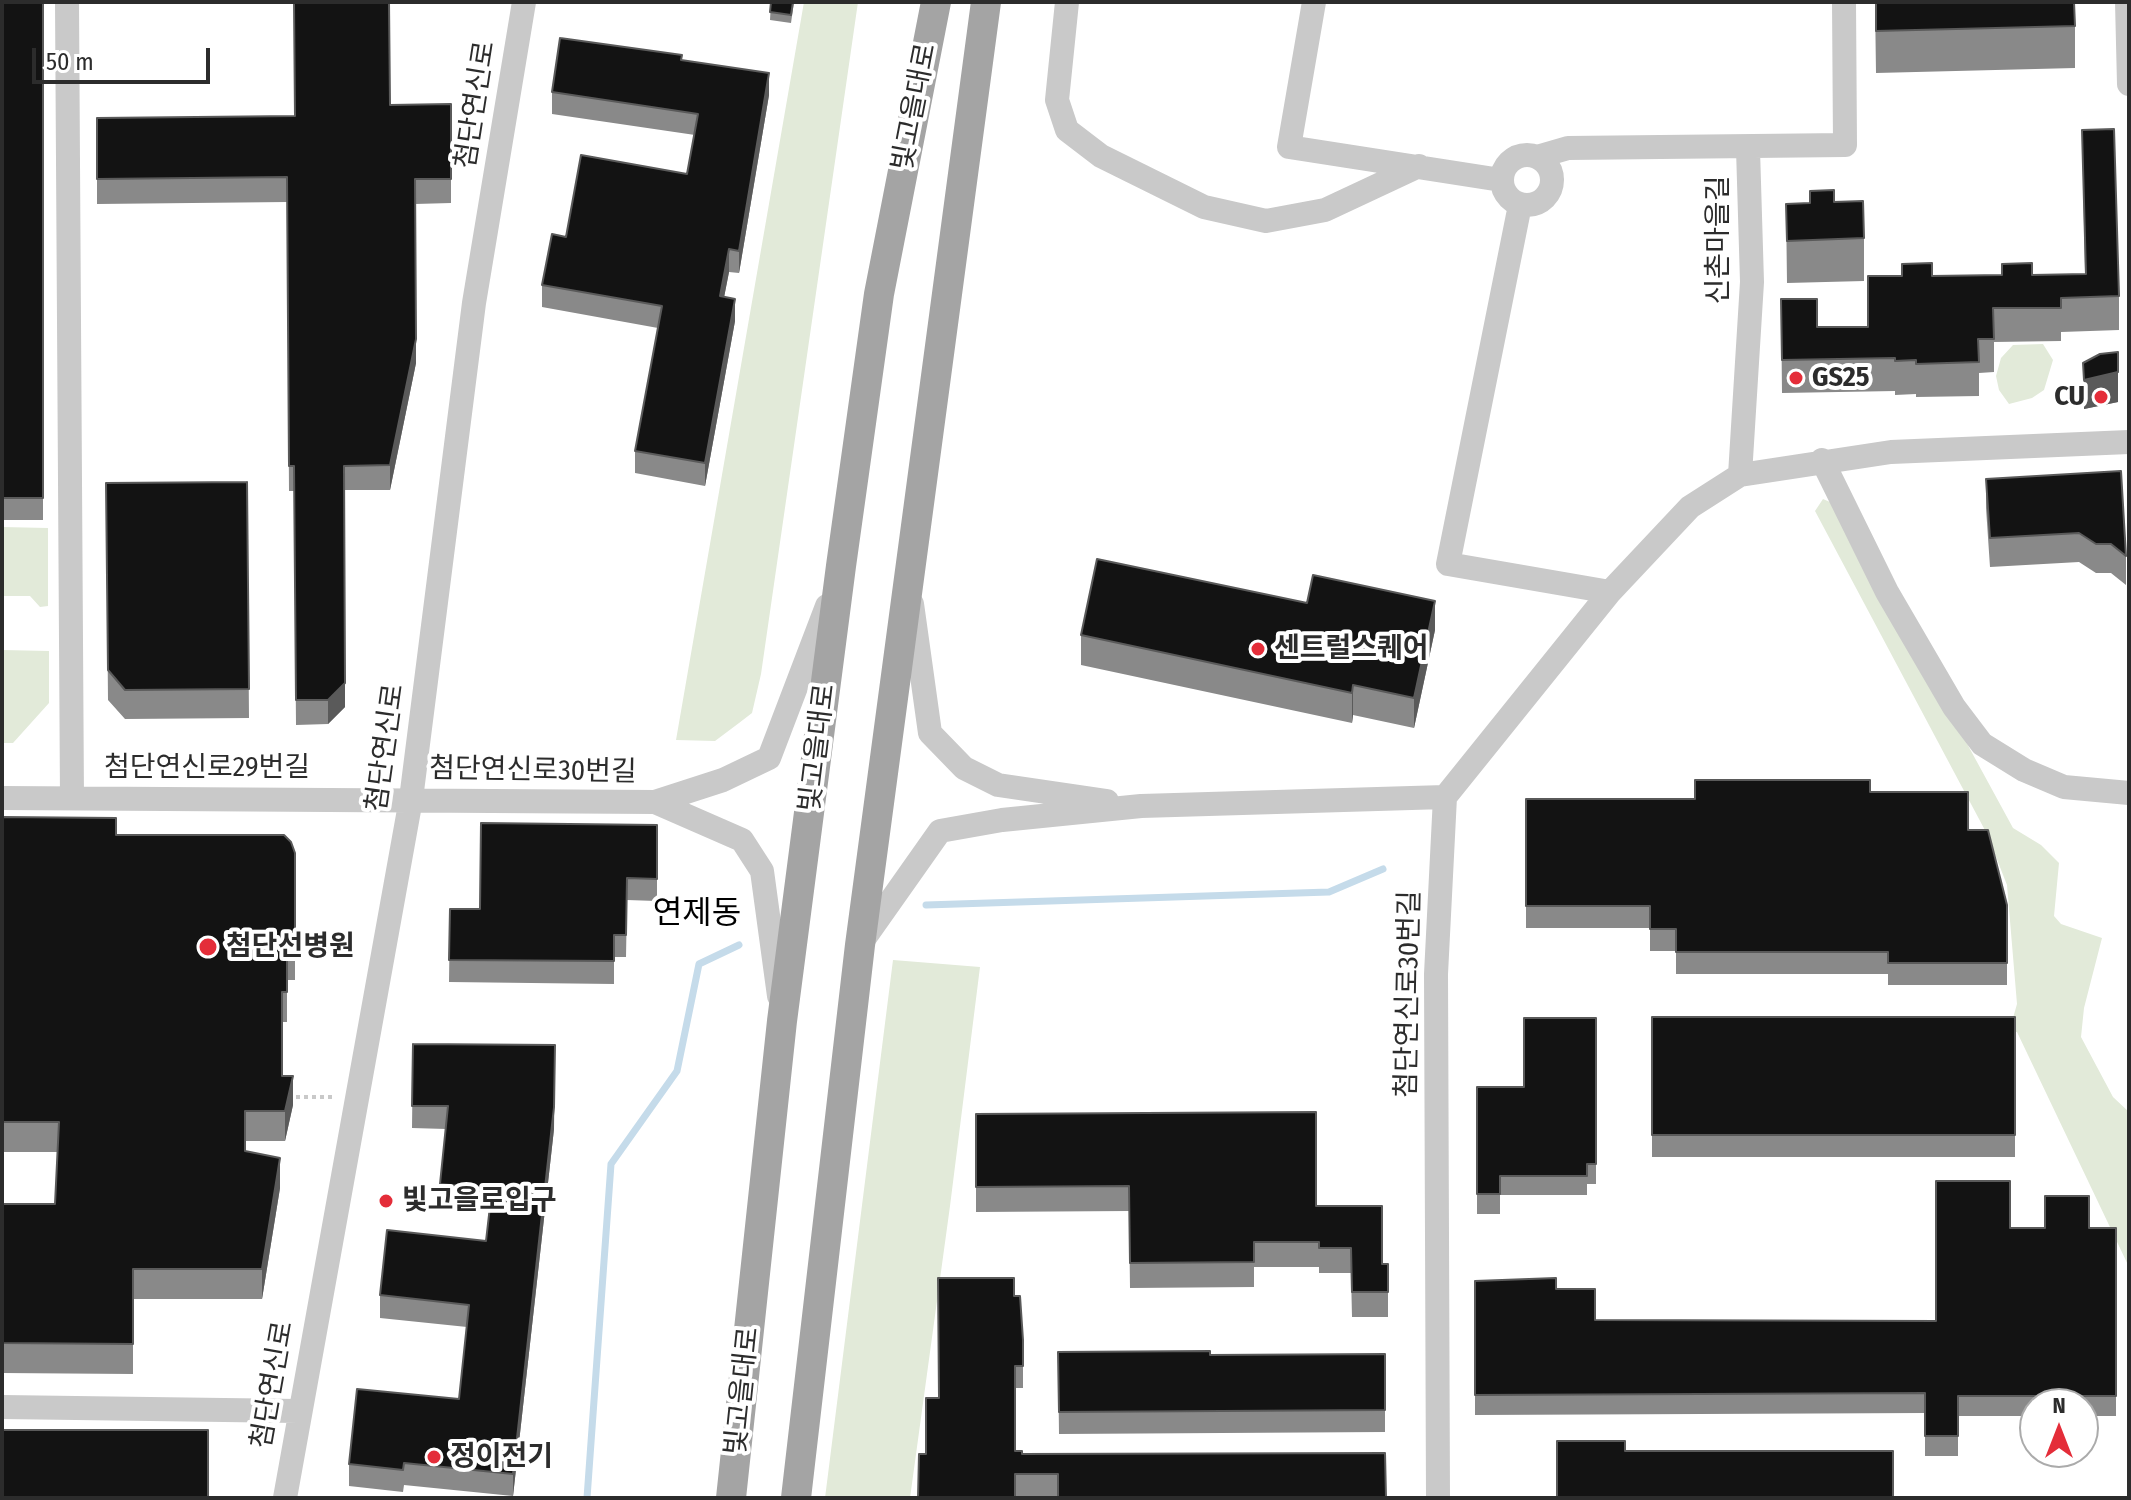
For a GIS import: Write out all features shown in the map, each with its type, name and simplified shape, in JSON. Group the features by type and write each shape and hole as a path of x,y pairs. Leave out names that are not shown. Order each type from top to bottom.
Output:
{"main road":[{"path":"879,294 917,2"},
{"name":"빛고을대로","path":"731,1498 782,1021 841,566 879,294 936,2"},
{"name":"빛고을대로","path":"796,1498 860,945 986,2"},
{"path":"946,304 1007,2"}],"street":[{"path":"67,2 72,798"},
{"name":"첨단연신로","path":"285,1498 298,1411 411,799 474,303 524,2"},
{"path":"1067,2 1057,100 1067,130 1101,156 1204,207 1266,221 1325,210 1419,166"},
{"path":"1314,2 1289,147 1501,180"},
{"name":"신촌마을길","path":"1740,475 1752,282 1748,149 1845,145 1844,2"},
{"path":"2127,2 2129,84"},
{"path":"1537,157 1549,168 1549,193 1536,204 1520,205 1507,196 1501,180 1512,160 1520,156 1537,157 1568,148 1748,149"},
{"path":"1520,205 1448,564 1610,592"},
{"path":"860,945 940,831 1002,820 1141,806 1445,797 1610,592 1690,507 1740,475 1822,460 1891,452 2129,442"},
{"path":"1822,460 1887,592 1954,707 1982,744 2024,770 2064,787 2129,793"},
{"path":"655,802 723,780 769,758 841,566"},
{"path":"908,572 930,733 964,768 998,785 1141,806"},
{"name":"첨단연신로30번길","path":"1438,1498 1436,974 1445,797"},
{"name":"첨단연신로29번길","path":"2,798 411,799"},
{"name":"첨단연신로30번길","path":"411,799 655,802"},
{"path":"655,802 742,840 762,871 782,1021"},
{"path":"2,1407 298,1411"}],"path":[{"path":"280,1097 356,1097"}],"green space":[{"path":"804,2 858,2 761,674 752,713 715,741 676,740"},
{"path":"2043,344 2053,360 2044,390 2032,398 2009,404 1999,390 1996,376 2001,358 2013,345"},
{"path":"1823,499 1837,505 2013,828 2041,845 2059,863 2054,916 2061,924 2102,938 2084,1008 2081,1037 2113,1097 2129,1112 2129,1267 2017,1032 2009,1032 2017,1004 2007,885 1987,834 1815,511"},
{"path":"2,527 48,528 48,606 40,607 30,596 2,596"},
{"path":"2,650 49,651 49,703 13,743 2,743"},
{"path":"893,960 980,967 950,1206 910,1498 825,1498"}],"building":[{"path":"2,2 43,2 43,498 2,498"},
{"path":"294,2 389,2 390,105 451,104 451,179 415,179 416,339 390,465 344,466 345,683 328,700 296,700 294,466 289,466 287,177 97,179 97,118 295,116"},
{"path":"771,2 793,2 791,15 770,12"},
{"path":"1876,2 2074,2 2075,26 1876,31"},
{"path":"560,38 682,55 681,60 769,73 739,251 729,249 720,296 735,299 705,463 635,451 662,306 542,285 552,234 566,237 581,155 687,174 698,114 552,92"},
{"path":"2114,129 2119,296 2061,298 2061,308 1993,308 1994,339 1978,339 1979,362 1916,364 1916,360 1895,361 1895,358 1782,360 1781,299 1817,299 1817,327 1868,327 1868,276 1902,276 1902,264 1932,263 1932,276 2002,275 2002,264 2032,263 2032,275 2086,274 2082,130"},
{"path":"1834,190 1834,202 1863,201 1864,238 1787,241 1786,204 1810,203 1810,191"},
{"path":"2118,352 2118,372 2084,380 2083,363 2100,354"},
{"path":"2121,471 2126,556 2111,544 2096,544 2079,533 1990,538 1986,479"},
{"path":"247,482 249,689 125,690 108,670 106,483"},
{"name":"센트럴스퀘어","path":"1097,559 1307,603 1313,575 1435,601 1414,698 1353,685 1352,693 1081,635"},
{"path":"1695,780 1870,780 1870,792 1968,792 1968,830 1988,830 2007,905 2007,963 1888,963 1888,952 1676,952 1676,929 1650,929 1650,906 1526,906 1526,799 1695,799"},
{"path":"2,817 116,818 116,835 284,835 295,853 295,951 287,951 287,992 282,992 282,1076 293,1076 285,1111 245,1111 245,1151 280,1158 262,1269 133,1269 133,1344 2,1343 2,1204 55,1204 59,1122 2,1122"},
{"path":"481,823 657,825 657,879 627,878 626,935 614,935 614,961 449,960 450,909 480,909"},
{"path":"1652,1017 2015,1017 2015,1135 1652,1135"},
{"path":"1524,1018 1596,1018 1596,1164 1587,1164 1587,1176 1500,1176 1500,1194 1477,1194 1477,1087 1524,1087"},
{"path":"413,1044 555,1045 554,1107 513,1474 404,1463 403,1470 349,1464 357,1389 459,1399 469,1305 380,1295 387,1230 486,1241 492,1189 440,1184 448,1106 412,1106"},
{"path":"1316,1112 1316,1206 1382,1206 1382,1264 1388,1264 1388,1292 1352,1292 1351,1248 1319,1248 1319,1242 1254,1242 1254,1262 1130,1263 1129,1186 976,1187 976,1114"},
{"path":"1936,1181 2010,1181 2010,1228 2045,1228 2045,1196 2089,1196 2089,1228 2116,1228 2116,1396 2099,1396 2099,1388 2019,1388 2019,1396 1958,1396 1958,1436 1925,1436 1925,1393 1475,1395 1475,1281 1556,1278 1556,1289 1595,1289 1595,1320 1936,1321"},
{"path":"938,1278 1014,1278 1014,1296 1020,1296 1023,1340 1023,1366 1015,1366 1015,1451 1022,1451 1022,1454 1385,1453 1386,1498 1058,1498 1058,1474 1015,1474 1015,1498 918,1498 919,1454 926,1454 926,1398 939,1398"},
{"path":"1210,1351 1210,1355 1385,1354 1385,1410 1059,1412 1058,1352"},
{"path":"2,1430 208,1430 208,1498 2,1498"},
{"path":"1557,1441 1625,1441 1625,1451 1893,1451 1893,1498 1557,1498"}],"waterway":[{"path":"926,905 1329,892 1383,869"},
{"path":"587,1498 611,1164 677,1071 699,964 739,945"}],"place":[{"name":"GS25","path":"1796,378"},
{"name":"CU","path":"2101,397"},
{"name":"센트럴스퀘어","path":"1258,649"},
{"name":"첨단선병원","path":"208,947"},
{"name":"빛고을로입구","path":"386,1201"},
{"name":"정이전기","path":"434,1457"}],"district":[{"name":"연제동","path":"697,914"}]}
